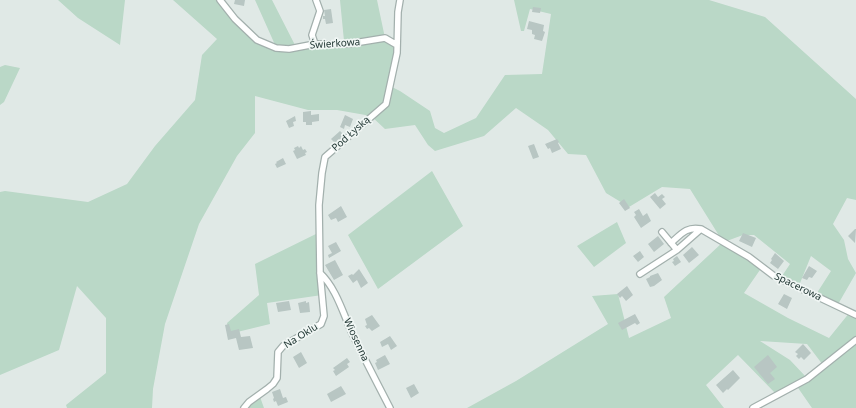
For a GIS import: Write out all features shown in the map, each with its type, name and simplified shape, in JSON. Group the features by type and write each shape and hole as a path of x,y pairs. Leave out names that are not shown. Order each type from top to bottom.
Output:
{"street":[{"name":"Świerkowa","path":"220,0 234,19 257,40 276,48 289,49 315,44 348,44 385,38 397,45"},
{"path":"315,44 312,35 320,12 316,0"},
{"name":"Pod Łyską","path":"320,273 319,206 322,173 326,157 386,104 397,52 398,12 400,0"},
{"path":"671,243 685,231 693,228 701,229"},
{"path":"640,274 677,250 701,229"},
{"name":"Spacerowa","path":"701,229 750,257 774,276 856,315"},
{"path":"662,232 677,250"},
{"name":"Na Oklu","path":"244,408 249,402 273,384 277,378 278,352 283,346 321,324 324,316 320,273"},
{"name":"Wiosenna","path":"320,273 326,279 339,303 368,367 390,408"},
{"path":"753,408 807,379 856,340"}],"green space":[{"path":"58,0 125,0 120,45 78,18"},
{"path":"173,0 220,0 257,40 276,47 255,0 272,0 296,47 359,41 344,41 340,0 377,0 385,38 397,45 390,86 430,111 435,128 444,133 476,118 505,75 542,74 551,14 530,9 524,31 521,31 514,0 709,0 765,17 856,99 856,200 847,198 833,224 844,240 848,259 856,273 837,306 815,296 831,271 811,256 798,288 780,279 790,264 754,235 743,235 724,242 762,267 744,293 788,318 829,338 850,312 856,315 856,408 812,408 796,385 777,395 738,355 706,385 724,408 467,408 516,381 608,324 592,296 618,294 629,338 671,318 664,297 723,242 690,189 662,187 629,207 606,193 586,155 568,154 548,130 516,108 484,136 435,151 428,145 415,125 385,129 371,116 337,110 308,110 255,96 255,133 237,156 199,224 165,324 153,389 152,408 67,408 66,405 106,373 106,318 77,286 59,350 0,375 0,192 5,191 88,202 127,184 155,146 195,100 202,55 217,39","holes":["760,341 807,344 823,365 807,378 790,360"]},
{"path":"5,65 20,68 4,102 0,105 0,67"},
{"path":"432,171 463,226 378,289 348,235"},
{"path":"617,222 626,243 594,267 577,246"},
{"path":"320,232 322,295 267,303 270,324 229,334 227,323 259,295 255,264"},
{"path":"259,394 264,408 244,408"}],"building":[{"path":"235,0 245,0 244,6 234,4"},
{"path":"533,7 541,8 540,13 532,12"},
{"path":"331,9 333,23 326,24 325,19 323,19 323,16 325,16 324,10"},
{"path":"529,21 544,25 543,31 545,32 542,41 534,39 535,35 532,34 532,30 527,29"},
{"path":"311,111 311,115 319,114 319,121 312,122 312,125 306,125 306,122 303,122 303,112"},
{"path":"345,115 353,119 350,127 345,125 344,129 340,127"},
{"path":"295,116 296,121 293,122 294,126 289,128 286,121"},
{"path":"340,131 344,135 335,143 331,139"},
{"path":"557,139 561,149 552,153 550,148 548,149 545,144"},
{"path":"534,144 539,157 533,159 528,146"},
{"path":"298,146 299,148 301,146 303,150 305,149 307,152 305,153 306,155 297,159 293,151 295,150 294,148"},
{"path":"283,158 286,164 277,168 275,164 277,163 276,162"},
{"path":"655,193 658,197 662,194 665,197 662,199 666,204 660,209 650,197"},
{"path":"624,199 630,208 625,211 619,203"},
{"path":"341,206 347,217 338,222 336,218 331,220 328,215"},
{"path":"639,209 643,216 647,213 651,221 641,228 634,217 636,215 634,212"},
{"path":"856,229 855,243 848,236"},
{"path":"743,233 756,238 752,247 739,241"},
{"path":"658,236 664,244 654,252 648,244"},
{"path":"336,242 341,251 329,258 328,255 332,253 328,246"},
{"path":"692,247 699,255 689,263 683,255"},
{"path":"640,251 644,257 638,262 633,256"},
{"path":"775,253 784,261 778,269 770,263"},
{"path":"677,256 681,262 675,266 672,262"},
{"path":"335,260 343,275 334,280 325,265"},
{"path":"809,266 817,271 812,278 809,277 807,280 802,278"},
{"path":"359,269 368,283 361,288 357,280 353,283 348,276 353,275"},
{"path":"658,273 662,280 650,287 646,279"},
{"path":"627,286 633,295 626,301 622,296 620,298 617,294"},
{"path":"784,294 792,298 787,309 778,304"},
{"path":"289,301 291,310 278,312 276,303"},
{"path":"306,301 306,303 309,302 310,312 300,313 298,303"},
{"path":"635,314 640,323 637,325 635,323 622,330 618,323"},
{"path":"372,315 380,326 372,331 369,328 367,329 365,326 367,325 365,319"},
{"path":"229,324 231,331 239,329 241,337 250,336 253,348 239,350 236,338 228,340 225,325"},
{"path":"390,336 397,346 391,350 388,344 382,347 380,342"},
{"path":"803,344 811,353 804,360 801,357 799,359 796,356 798,354 795,352"},
{"path":"301,352 307,363 299,368 293,357"},
{"path":"385,355 390,364 378,370 375,363 377,362 376,360"},
{"path":"768,355 777,367 770,373 775,379 768,384 754,367"},
{"path":"347,358 350,362 347,364 349,367 336,376 333,368"},
{"path":"733,370 740,378 723,393 716,385"},
{"path":"414,384 419,393 411,398 406,388"},
{"path":"341,386 346,394 331,402 327,394"},
{"path":"280,389 283,398 286,397 288,402 278,406 276,401 274,402 272,392"}]}
